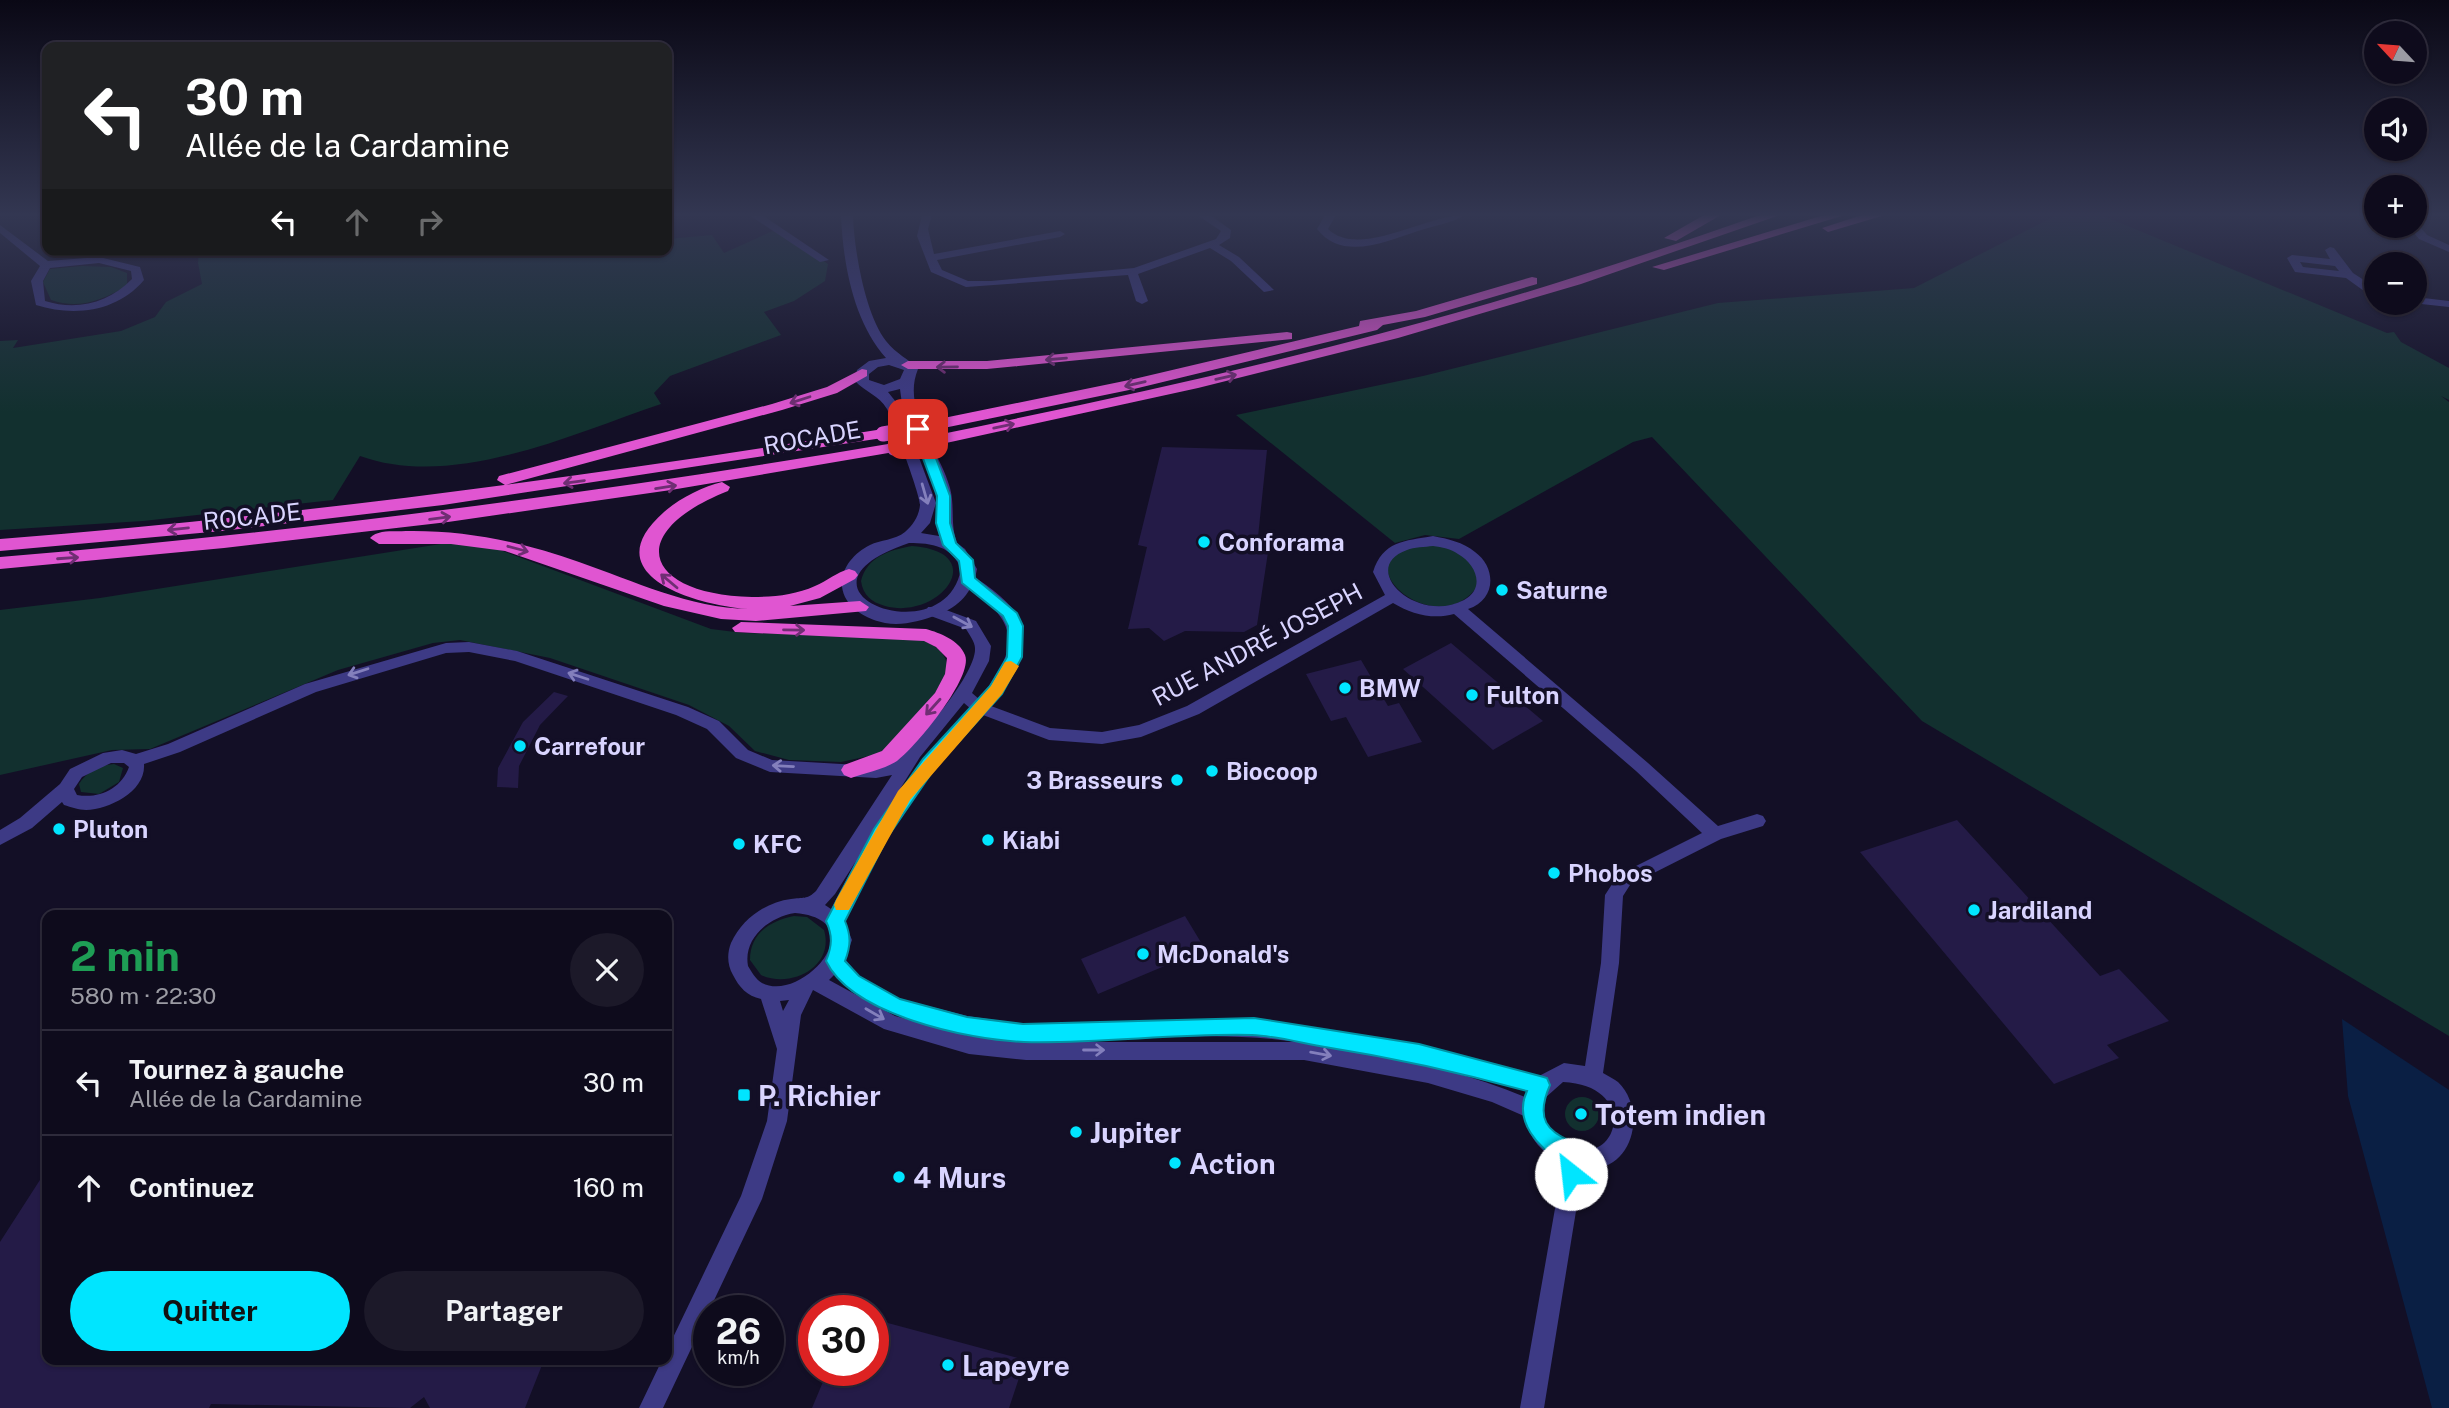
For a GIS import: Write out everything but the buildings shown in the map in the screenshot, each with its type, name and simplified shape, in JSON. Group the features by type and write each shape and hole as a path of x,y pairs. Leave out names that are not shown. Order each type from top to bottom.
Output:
{"highway":[{"path":"933,433 1416,315 1528,281"},
{"name":"ROCADE","path":"0,563 133,553 481,513 667,487 1238,374 1458,317 1580,281"},
{"path":"1458,317 1503,310 1610,281"},
{"path":"902,363 976,366 1210,346 1416,315"},
{"path":"278,519 527,475 832,390 865,370"},
{"path":"0,545 278,519 889,441"},
{"path":"849,575 820,592 799,599 728,601 682,591 664,580 650,559 649,547 666,517 704,493 889,441"},
{"path":"133,553 421,536 525,550 685,606 723,614 763,616 860,607"},
{"path":"636,590 674,611 722,626 904,632 926,635 943,642 957,657 954,674 942,697 889,756 851,770"}],"street":[{"path":"37,281 40,303 54,309 71,310 106,302 130,289 137,281"},
{"path":"858,281 876,337 911,373 906,381 893,387 877,389 865,385 861,377 876,337"},
{"path":"958,281 966,284 991,285 1034,281"},
{"path":"1135,281 1142,301"},
{"path":"1258,281 1268,290"},
{"path":"2427,301 2449,303"},
{"path":"865,370 881,362 902,363"},
{"path":"906,381 910,406 943,496 943,523 950,545"},
{"path":"877,389 893,407 928,503 922,523 908,538"},
{"path":"908,538 930,539 950,545 966,560 968,580 961,592 933,611 894,618 860,607 849,592 849,575 855,564 877,547 908,538"},
{"name":"RUE ANDRÉ JOSEPH","path":"1416,542 1449,544 1476,559 1484,570 1485,582 1476,598 1458,609 1423,610 1392,597 1383,586 1379,574 1381,563 1389,553 1416,542"},
{"path":"835,921 904,795 1008,673 1014,657 1015,626 1000,602 968,580"},
{"name":"RUE ANDRÉ JOSEPH","path":"963,694 980,708 1049,734 1102,738 1141,731 1193,710 1392,597"},
{"path":"1458,609 1642,767 1715,834"},
{"path":"811,906 843,872 867,825 915,753 974,678 983,646 971,625 933,611"},
{"path":"71,796 76,774 97,761 120,756 135,761 174,748 312,688 446,648 469,647 517,656 682,711 713,725 742,754 770,766 876,772 894,768 915,753"},
{"path":"0,838 71,796 96,802 124,789 135,775 135,761"},
{"path":"1593,1076 1609,963 1614,894 1624,880 1715,834 1757,821"},
{"path":"672,1364 751,1199 777,1121 790,1015 810,985 835,961 841,947 841,933 835,921 825,912 811,906 777,910 761,918 742,939 737,959 742,976 749,984 768,992 786,993 810,985 891,1023 969,1045 1254,1027 1419,1053 1540,1085"},
{"path":"835,961 852,982 896,1006 1024,1042 1304,1051 1428,1074 1495,1094 1532,1110"},
{"path":"768,992 785,1047"},
{"path":"1564,1072 1593,1076 1618,1096 1625,1110 1627,1124 1623,1138 1615,1149 1596,1157 1574,1157 1562,1152 1541,1134 1532,1110 1540,1085 1550,1077 1564,1072"},
{"path":"1532,1408 1574,1157"},
{"path":"651,1408 672,1365"}],"green space":[{"path":"127,281 127,286 90,302 71,304 51,300 43,282"},
{"path":"201,281 825,281 794,301 764,312 781,335 670,376 654,393 661,404 551,443 473,462 434,466 396,465 360,456 333,500 143,521 0,530 0,341 18,340 13,348 121,331 155,317 166,302 202,284"},
{"path":"1928,281 2260,281 2387,333 2394,332 2401,342 2449,368 2449,400 2441,396 2449,402 2449,1036 1922,721 1652,437 1633,442 1459,539 1425,535 1395,543 1236,415 1423,376 1718,303 1914,288"},
{"path":"447,543 492,547 711,629 743,633 910,636 933,645 943,654 948,678 894,745 878,754 841,762 789,760 755,751 729,726 689,705 550,658 460,640 433,643 338,670 150,749 112,750 0,775 0,610 100,598"},
{"path":"1436,545 1451,548 1474,564 1479,584 1462,601 1443,606 1423,604 1405,595 1393,583 1387,569 1392,557 1409,548"},
{"path":"912,546 936,551 949,560 953,572 949,584 939,595 924,604 905,608 885,606 872,600 866,594 861,581 868,566 880,556"},
{"path":"114,764 123,768 119,782 99,794 81,792 79,784 85,776"},
{"path":"794,916 807,917 824,930 826,943 823,955 808,972 797,977 773,979 761,975 750,960 754,942 770,925"},
{"path":"1582,1097 1594,1102 1599,1114 1594,1126 1582,1131 1570,1126 1565,1114 1570,1102"}],"water":[{"path":"2342,1019 2449,1090 2449,1408 2432,1408 2348,1096"}],"slow traffic":[{"path":"843,905 904,795 929,763 996,690 1011,666"}],"place":[{"name":"Conforama","path":"1204,542"},
{"name":"Saturne","path":"1502,590"},
{"name":"BMW","path":"1345,688"},
{"name":"Fulton","path":"1472,695"},
{"name":"Carrefour","path":"520,746"},
{"name":"Biocoop","path":"1212,771"},
{"name":"3 Brasseurs","path":"1177,780"},
{"name":"Pluton","path":"59,829"},
{"name":"Kiabi","path":"988,840"},
{"name":"KFC","path":"739,844"},
{"name":"Phobos","path":"1554,873"},
{"name":"Jardiland","path":"1974,910"},
{"name":"McDonald's","path":"1143,954"},
{"name":"P. Richier","path":"744,1095"},
{"name":"Totem indien","path":"1581,1114"},
{"name":"Jupiter","path":"1076,1132"},
{"name":"Action","path":"1175,1163"},
{"name":"4 Murs","path":"899,1177"},
{"name":"Lapeyre","path":"948,1365"}],"route":[{"path":"918,429 945,502 943,523 950,545 960,551 966,560 968,580 1000,602 1010,613 1017,640 1008,673 904,795 847,896 835,921 841,933 841,947 835,961 842,973 852,982 896,1006 967,1025 1023,1033 1254,1027 1419,1053 1540,1085 1532,1110 1535,1122 1550,1144 1574,1157 1571,1174"}]}
